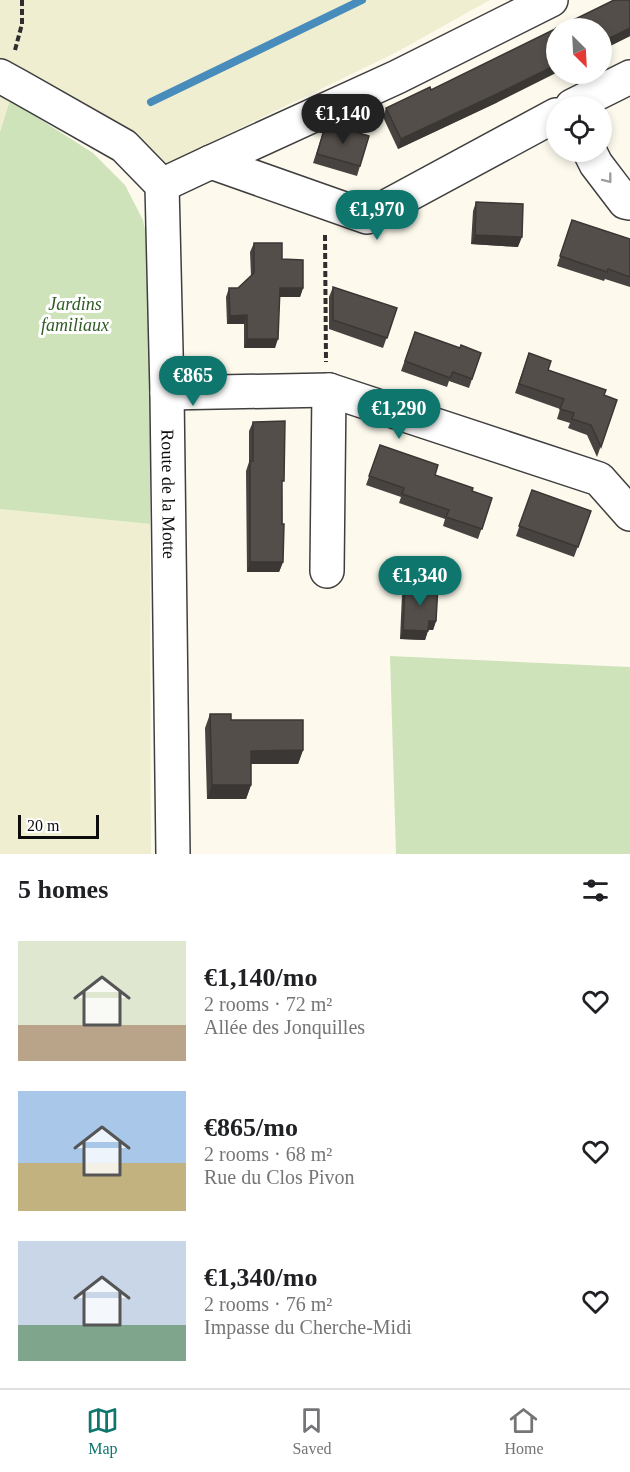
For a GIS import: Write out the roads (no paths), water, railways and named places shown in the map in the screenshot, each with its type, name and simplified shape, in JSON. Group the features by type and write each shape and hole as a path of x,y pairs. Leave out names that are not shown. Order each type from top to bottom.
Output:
{"street":[{"path":"4,78 123,146 162,185 397,77 551,0"},
{"path":"592,96 630,77"},
{"path":"211,162 367,218 546,120"},
{"path":"595,162 625,202 630,203"},
{"name":"Route de la Motte","path":"162,185 173,854"},
{"path":"167,393 328,390 599,479 630,514"},
{"path":"327,571 328,390"}],"waterway":[{"path":"151,102 362,0"}],"park label":[{"name":"Jardins familiaux","path":"75,314"}]}
